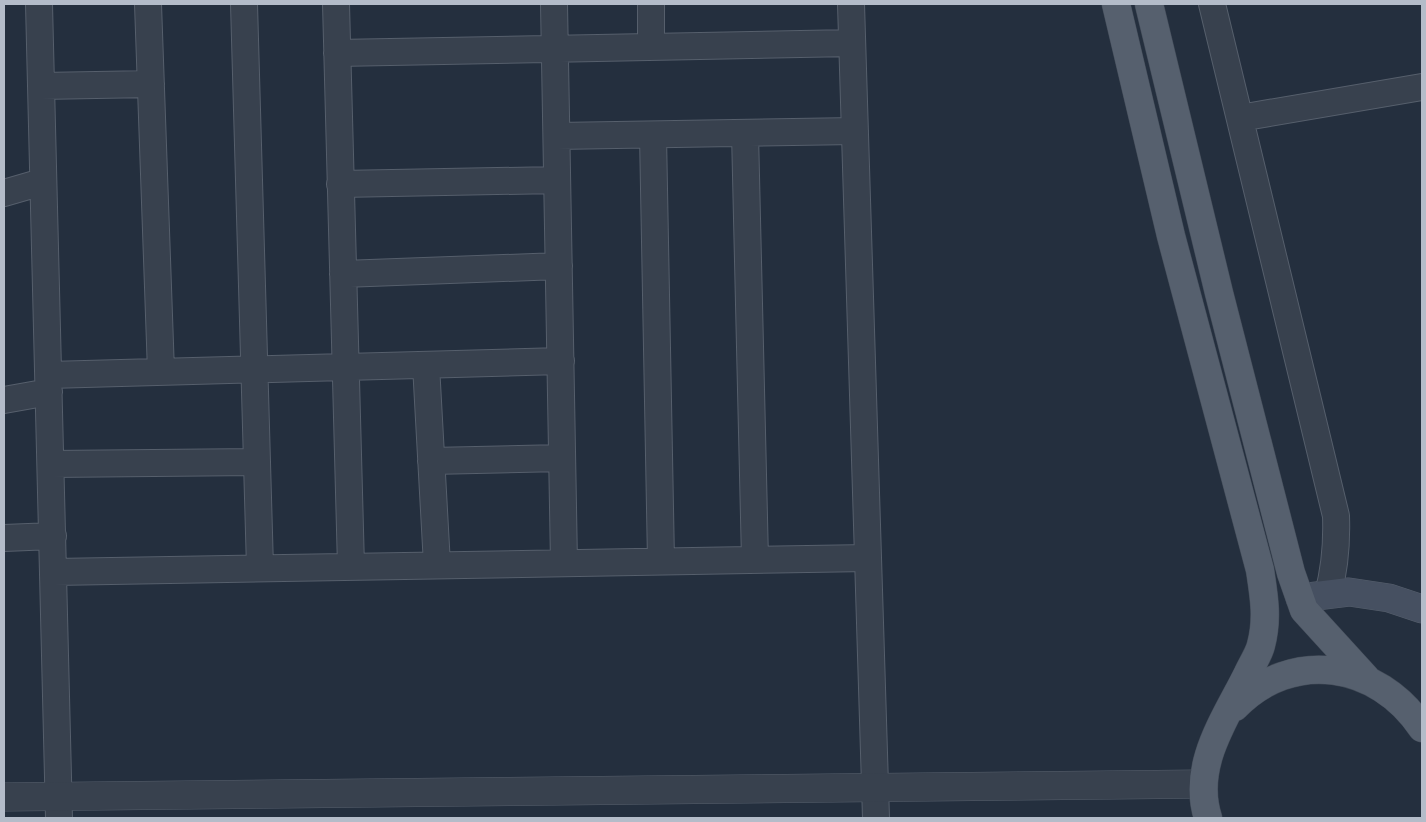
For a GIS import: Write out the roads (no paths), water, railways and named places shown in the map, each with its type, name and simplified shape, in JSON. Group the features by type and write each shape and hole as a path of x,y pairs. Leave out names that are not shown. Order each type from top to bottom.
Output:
{"main road":[{"path":"1116,4 1171,236 1260,570 1267,611 1261,646 1227,716 1214,736 1209,752 1203,784 1208,818"},
{"path":"1149,4 1219,293 1286,552 1300,598 1310,616 1366,678"},
{"path":"1300,598 1349,592 1390,598 1422,609"},
{"path":"1227,716 1245,697 1266,683 1290,673 1324,670 1341,671 1366,678 1390,692 1411,711 1422,728"}],"street":[{"path":"39,4 59,807"},
{"path":"148,4 161,372"},
{"path":"244,4 260,568"},
{"path":"336,4 351,566"},
{"path":"554,4 564,563"},
{"path":"651,4 651,47"},
{"path":"851,4 876,818"},
{"path":"1212,4 1336,516 1337,543 1335,566 1328,594"},
{"path":"337,54 852,43"},
{"path":"42,86 151,84"},
{"path":"1240,118 1422,87"},
{"path":"557,136 854,131"},
{"path":"745,133 755,560"},
{"path":"653,135 661,561"},
{"path":"340,184 557,180"},
{"path":"4,193 42,182"},
{"path":"343,274 559,266"},
{"path":"4,400 49,384 161,372 561,361"},
{"path":"426,365 437,565"},
{"path":"431,461 562,458"},
{"path":"51,464 258,462"},
{"path":"4,538 53,536"},
{"path":"54,572 868,558"},
{"path":"4,796 59,807 876,788 1203,784"}]}
